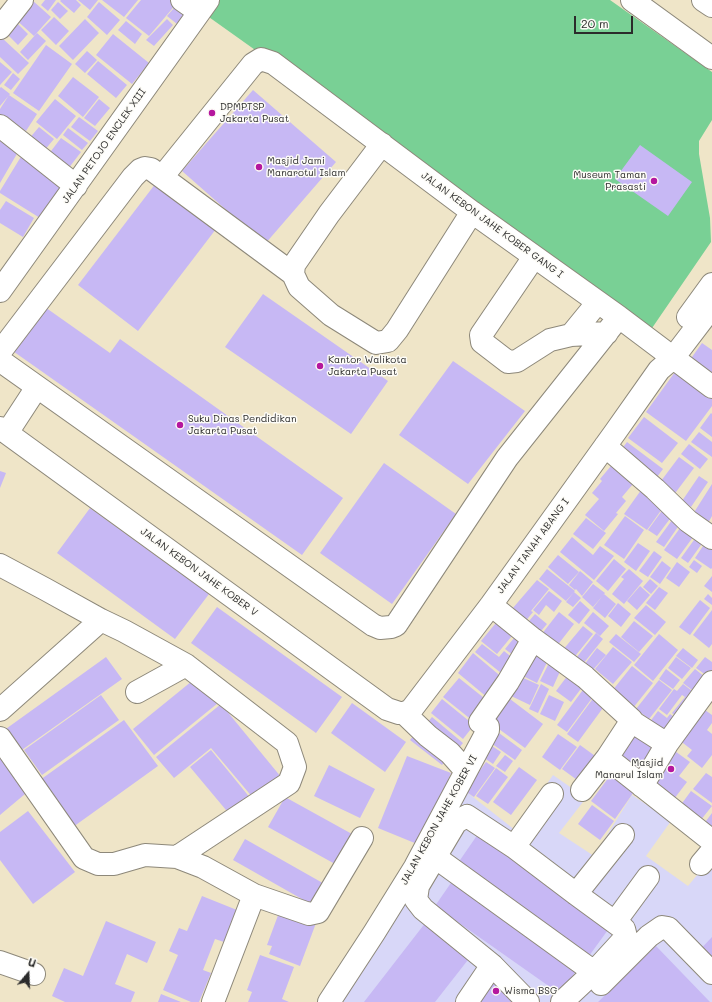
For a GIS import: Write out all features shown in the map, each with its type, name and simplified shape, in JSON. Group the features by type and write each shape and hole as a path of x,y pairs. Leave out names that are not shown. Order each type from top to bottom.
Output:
{"street":[{"path":"0,28 22,0"},
{"path":"632,0 712,58"},
{"path":"703,0 712,6"},
{"name":"JALAN PETOJO ENCLEK XIII","path":"0,291 76,186 196,4"},
{"name":"JALAN KEBON JAHE KOBER GANG I","path":"162,177 252,64 261,59 273,63 472,212 598,302 613,325 665,359 712,387"},
{"path":"0,126 76,186"},
{"path":"293,274 294,266 329,214 382,144"},
{"path":"0,352 133,177 140,170 151,168 293,274 299,288 331,315 376,343 388,341 397,330 472,212"},
{"path":"534,257 481,335 482,342 508,362 517,361 550,340 613,325"},
{"name":"JALAN TANAH ABANG I","path":"402,713 411,710 491,605 605,446 665,359 712,284"},
{"path":"571,335 598,302"},
{"name":"JALAN TANAH ABANG I","path":"665,359 712,307"},
{"path":"0,359 37,387 373,625 380,628 396,625 507,458 613,325"},
{"path":"4,430 37,387"},
{"name":"JALAN KEBON JAHE KOBER V","path":"4,430 387,709 402,713"},
{"path":"605,446 655,489 688,521 712,538"},
{"path":"0,565 186,665 288,743 294,766 288,783 177,857"},
{"path":"491,605 533,639 585,677 631,719 631,721 667,744"},
{"path":"0,710 101,620"},
{"name":"JALAN KEBON JAHE KOBER VI","path":"329,1002 415,867 488,729 480,722 508,682 533,639"},
{"path":"137,692 186,665"},
{"path":"642,786 667,744 712,682"},
{"path":"402,713 450,754 466,770"},
{"path":"582,790 607,758 631,721"},
{"path":"0,738 84,858 98,864 114,864 145,855 177,857 203,867 254,895 309,914 318,912 362,838"},
{"path":"607,758 712,841"},
{"path":"514,847 552,794"},
{"path":"528,1002 492,965 423,909 416,900 418,886 456,822 467,816 514,847 624,929 626,937 594,972 562,1002"},
{"path":"576,894 622,835"},
{"path":"435,857 594,972"},
{"path":"615,922 648,877"},
{"path":"213,1002 254,895"},
{"path":"584,1002 649,936 662,927 668,928 712,973"},
{"path":"0,962 34,974"},
{"path":"467,1002 492,965"}],"shaded area":[{"path":"553,775 586,798 559,833 594,856 632,795 671,821 646,856 688,886 712,857 712,1002 343,1002 459,786 515,830"}],"green space":[{"name":"Museum Taman Prasasti","path":"218,0 610,0 712,72 712,120 699,141 699,154 710,218 711,242 650,331 206,15"}],"building":[{"path":"32,0 51,17 34,36 13,17"},
{"path":"45,0 56,0 48,11 41,5"},
{"path":"76,0 81,5 74,13 60,1"},
{"path":"78,0 98,0 90,10"},
{"path":"102,0 138,0 124,17"},
{"path":"141,0 173,0 177,3 149,36 126,18"},
{"path":"180,1 189,9 177,24 167,16"},
{"path":"58,2 68,11 60,19 51,10"},
{"path":"99,2 120,20 107,35 87,17"},
{"path":"54,17 69,31 56,45 41,30"},
{"path":"85,19 99,33 73,60 59,46"},
{"path":"167,19 173,25 154,46 146,40"},
{"path":"15,21 28,34 18,45 5,32"},
{"path":"126,21 142,34 135,44 118,30"},
{"path":"37,33 46,41 28,60 20,52"},
{"path":"113,34 149,63 132,84 96,55"},
{"path":"1,37 29,63 18,74 0,57"},
{"path":"46,45 72,64 39,111 13,93"},
{"path":"87,51 97,60 85,73 75,64"},
{"path":"98,61 127,85 116,98 87,74"},
{"path":"0,62 12,72 0,85"},
{"path":"13,73 20,79 11,90 4,85"},
{"path":"73,77 99,97 83,117 58,96"},
{"path":"1,87 10,94 0,106 0,88"},
{"name":"Masjid Jami Manarotul Islam","path":"253,90 336,162 265,244 182,171"},
{"path":"9,95 37,114 26,131 0,114 0,109"},
{"path":"55,99 76,116 57,139 36,122"},
{"path":"99,99 110,108 95,126 84,118"},
{"path":"79,117 98,131 90,141 71,127"},
{"path":"39,127 54,139 43,152 28,140"},
{"path":"68,128 88,143 82,150 63,135"},
{"path":"61,138 81,152 68,169 48,155"},
{"path":"0,141 18,152 0,183"},
{"name":"Museum Taman Prasasti","path":"640,145 692,182 668,216 615,179"},
{"path":"22,155 64,181 40,218 0,193"},
{"path":"156,183 216,229 138,331 78,285"},
{"path":"6,201 34,218 23,237 0,223 0,210"},
{"path":"263,294 388,381 351,434 225,347"},
{"name":"Suku Dinas Pendidikan Jakarta Pusat","path":"42,305 110,353 120,339 343,498 302,555 10,349"},
{"path":"702,343 712,350 712,382 687,364"},
{"path":"453,361 525,411 468,484 399,435"},
{"path":"675,372 712,399 712,406 686,441 646,412"},
{"path":"711,413 712,414 712,437 700,428"},
{"path":"644,417 678,443 662,463 628,438"},
{"path":"699,432 712,442 712,457 691,442"},
{"path":"627,442 663,469 654,481 618,454"},
{"path":"689,444 708,459 700,469 681,454"},
{"path":"679,457 694,468 673,496 658,485"},
{"path":"616,460 638,478 622,497 626,501 616,513 618,514 604,531 585,515 599,499 592,493 602,481 600,479"},
{"path":"384,463 456,514 392,604 320,553"},
{"path":"0,471 6,473 0,488"},
{"path":"699,476 708,482 691,507 682,501"},
{"path":"712,484 712,516 708,523 693,514"},
{"path":"644,486 667,502 647,530 624,514"},
{"path":"666,505 675,512 657,536 648,530"},
{"path":"90,508 209,594 175,639 57,553"},
{"path":"625,516 644,530 624,559 604,545"},
{"path":"675,516 682,521 664,547 656,542"},
{"path":"586,518 606,533 593,549 573,534"},
{"path":"683,524 696,533 677,559 664,550"},
{"path":"699,533 706,538 688,563 681,558"},
{"path":"572,537 593,555 600,546 614,556 594,580 560,552"},
{"path":"707,540 712,544 711,569 695,558"},
{"path":"638,543 650,551 636,571 624,562"},
{"path":"654,551 662,557 648,577 639,571"},
{"path":"558,555 579,572 568,584 548,567"},
{"path":"614,559 626,569 608,591 596,581"},
{"path":"694,560 702,566 697,573 689,567"},
{"path":"662,561 671,568 660,584 650,577"},
{"path":"677,562 690,572 679,587 666,578"},
{"path":"547,569 575,591 566,601 539,579"},
{"path":"629,569 643,581 624,604 612,594 624,579 621,577"},
{"path":"580,571 593,582 582,596 576,589 575,590 569,585"},
{"path":"712,576 712,592 704,586"},
{"path":"650,579 658,586 651,594 643,587"},
{"path":"537,580 549,589 531,611 533,612 520,628 506,616"},
{"path":"593,584 605,593 593,607 582,597"},
{"path":"640,586 650,595 637,610 627,601"},
{"path":"659,587 668,593 655,610 646,603"},
{"path":"549,591 562,601 554,612 546,605 539,615 533,610"},
{"path":"574,592 581,598 573,607 566,602"},
{"path":"604,594 616,604 605,618 593,608"},
{"path":"708,594 712,598 712,605 704,599"},
{"path":"700,600 710,608 690,635 679,627"},
{"path":"580,601 590,610 579,624 568,615"},
{"path":"618,603 631,614 621,627 608,616"},
{"path":"646,605 666,622 655,635 634,618"},
{"path":"217,607 342,697 316,733 191,643"},
{"path":"712,610 712,644 709,648 693,635"},
{"path":"559,612 574,624 556,647 541,635"},
{"path":"593,612 609,626 600,636 584,623"},
{"path":"535,614 547,624 536,637 524,627"},
{"path":"500,618 516,631 497,654 481,641"},
{"path":"634,621 653,636 639,652 621,637"},
{"path":"583,626 593,634 572,660 562,651"},
{"path":"519,632 530,642 517,658 505,649"},
{"path":"596,633 603,639 583,664 576,658"},
{"path":"616,634 641,654 634,662 609,642"},
{"path":"659,634 678,650 653,681 634,665"},
{"path":"482,644 499,657 504,651 519,663 506,677 475,652"},
{"path":"613,647 632,662 613,684 595,669"},
{"path":"597,648 606,655 592,671 584,665"},
{"path":"683,648 698,660 692,668 676,656"},
{"path":"533,650 549,658 537,683 521,675"},
{"path":"473,653 504,679 488,698 458,673"},
{"path":"106,657 122,679 19,752 3,731"},
{"path":"676,657 691,668 682,679 668,668"},
{"path":"705,657 712,662 712,675 710,678 696,668"},
{"path":"550,661 562,667 553,687 540,681"},
{"path":"632,666 653,683 633,708 612,691"},
{"path":"666,669 680,680 673,689 659,679"},
{"path":"695,669 710,681 700,696 683,683"},
{"path":"571,671 586,682 571,702 556,691"},
{"path":"519,676 539,685 530,705 509,695"},
{"path":"197,677 218,703 154,755 133,729"},
{"path":"459,678 489,702 473,721 443,697"},
{"path":"659,680 672,690 649,719 636,709"},
{"path":"588,683 598,690 567,732 557,725"},
{"path":"541,684 549,689 538,713 529,709"},
{"path":"683,684 700,697 682,721 672,713 685,697 682,695 667,715 659,709 674,689 677,691"},
{"path":"597,693 608,701 578,742 567,734"},
{"path":"101,695 119,720 42,775 24,750"},
{"path":"549,695 564,702 555,721 540,714"},
{"path":"442,699 474,725 463,739 431,713"},
{"path":"510,699 543,724 525,748 492,724"},
{"path":"352,703 406,742 385,772 331,733"},
{"path":"221,704 281,777 254,799 211,748 174,778 156,757"},
{"path":"698,705 712,715 712,723 707,730 712,734 712,755 702,768 687,756 692,750 674,736"},
{"path":"658,711 667,718 670,714 681,722 669,738 649,723"},
{"path":"432,717 463,743 453,755 422,729"},
{"path":"124,720 158,766 73,827 40,780"},
{"path":"631,724 665,747 641,782 607,759"},
{"path":"419,729 450,755 442,765 410,740"},
{"path":"499,733 522,750 515,760 491,743"},
{"path":"558,734 577,747 560,770 542,757"},
{"path":"580,745 602,761 584,785 562,769"},
{"path":"492,746 501,752 493,764 483,757"},
{"path":"0,748 31,789 0,815"},
{"name":"Masjid Manarul Islam","path":"672,749 690,762 679,776 687,782 674,799 646,784"},
{"path":"211,750 251,799 231,816 190,767"},
{"path":"505,755 513,761 505,772 496,766"},
{"path":"407,756 451,773 422,846 378,828"},
{"path":"486,762 495,768 474,797 465,791"},
{"path":"329,765 375,789 360,818 314,796"},
{"path":"519,767 537,780 511,815 493,802"},
{"path":"496,768 508,777 488,804 476,796"},
{"path":"615,769 638,786 615,819 591,801"},
{"path":"706,773 712,777 712,803 693,789"},
{"path":"691,791 712,806 700,821 680,806"},
{"path":"285,797 352,834 335,864 268,827"},
{"path":"592,805 614,821 600,840 578,824"},
{"path":"28,811 75,872 33,904 0,860 0,832"},
{"path":"712,813 712,832 703,825"},
{"path":"478,834 610,927 589,956 458,863"},
{"path":"245,839 328,886 316,907 233,860"},
{"path":"453,880 578,968 560,994 435,906"},
{"path":"202,896 237,910 224,942 215,939 203,970 211,973 199,1002 191,1002 163,990 178,955 169,951 179,928 187,931"},
{"path":"280,910 316,923 300,966 269,954 272,946 267,945"},
{"path":"106,921 156,942 147,963 127,954 115,984 135,992 131,1002 65,1002 52,996 64,968 83,976"},
{"path":"426,922 471,956 435,1002 364,1002"},
{"path":"712,937 712,966 697,953"},
{"path":"656,946 710,1002 598,1002"},
{"path":"260,955 294,967 282,999 289,1002 248,1002 252,992 247,990"},
{"name":"Wisma BSG","path":"496,979 517,1002 476,1002"},
{"path":"161,994 181,1002 158,1002"}],"place":[{"name":"DPMPTSP Jakarta Pusat","path":"212,113"},
{"name":"Masjid Jami Manarotul Islam","path":"259,167"},
{"name":"Museum Taman Prasasti","path":"654,181"},
{"name":"Kantor Walikota Jakarta Pusat","path":"320,366"},
{"name":"Suku Dinas Pendidikan Jakarta Pusat","path":"180,425"},
{"name":"Masjid Manarul Islam","path":"671,769"},
{"name":"Wisma BSG","path":"496,991"}]}
